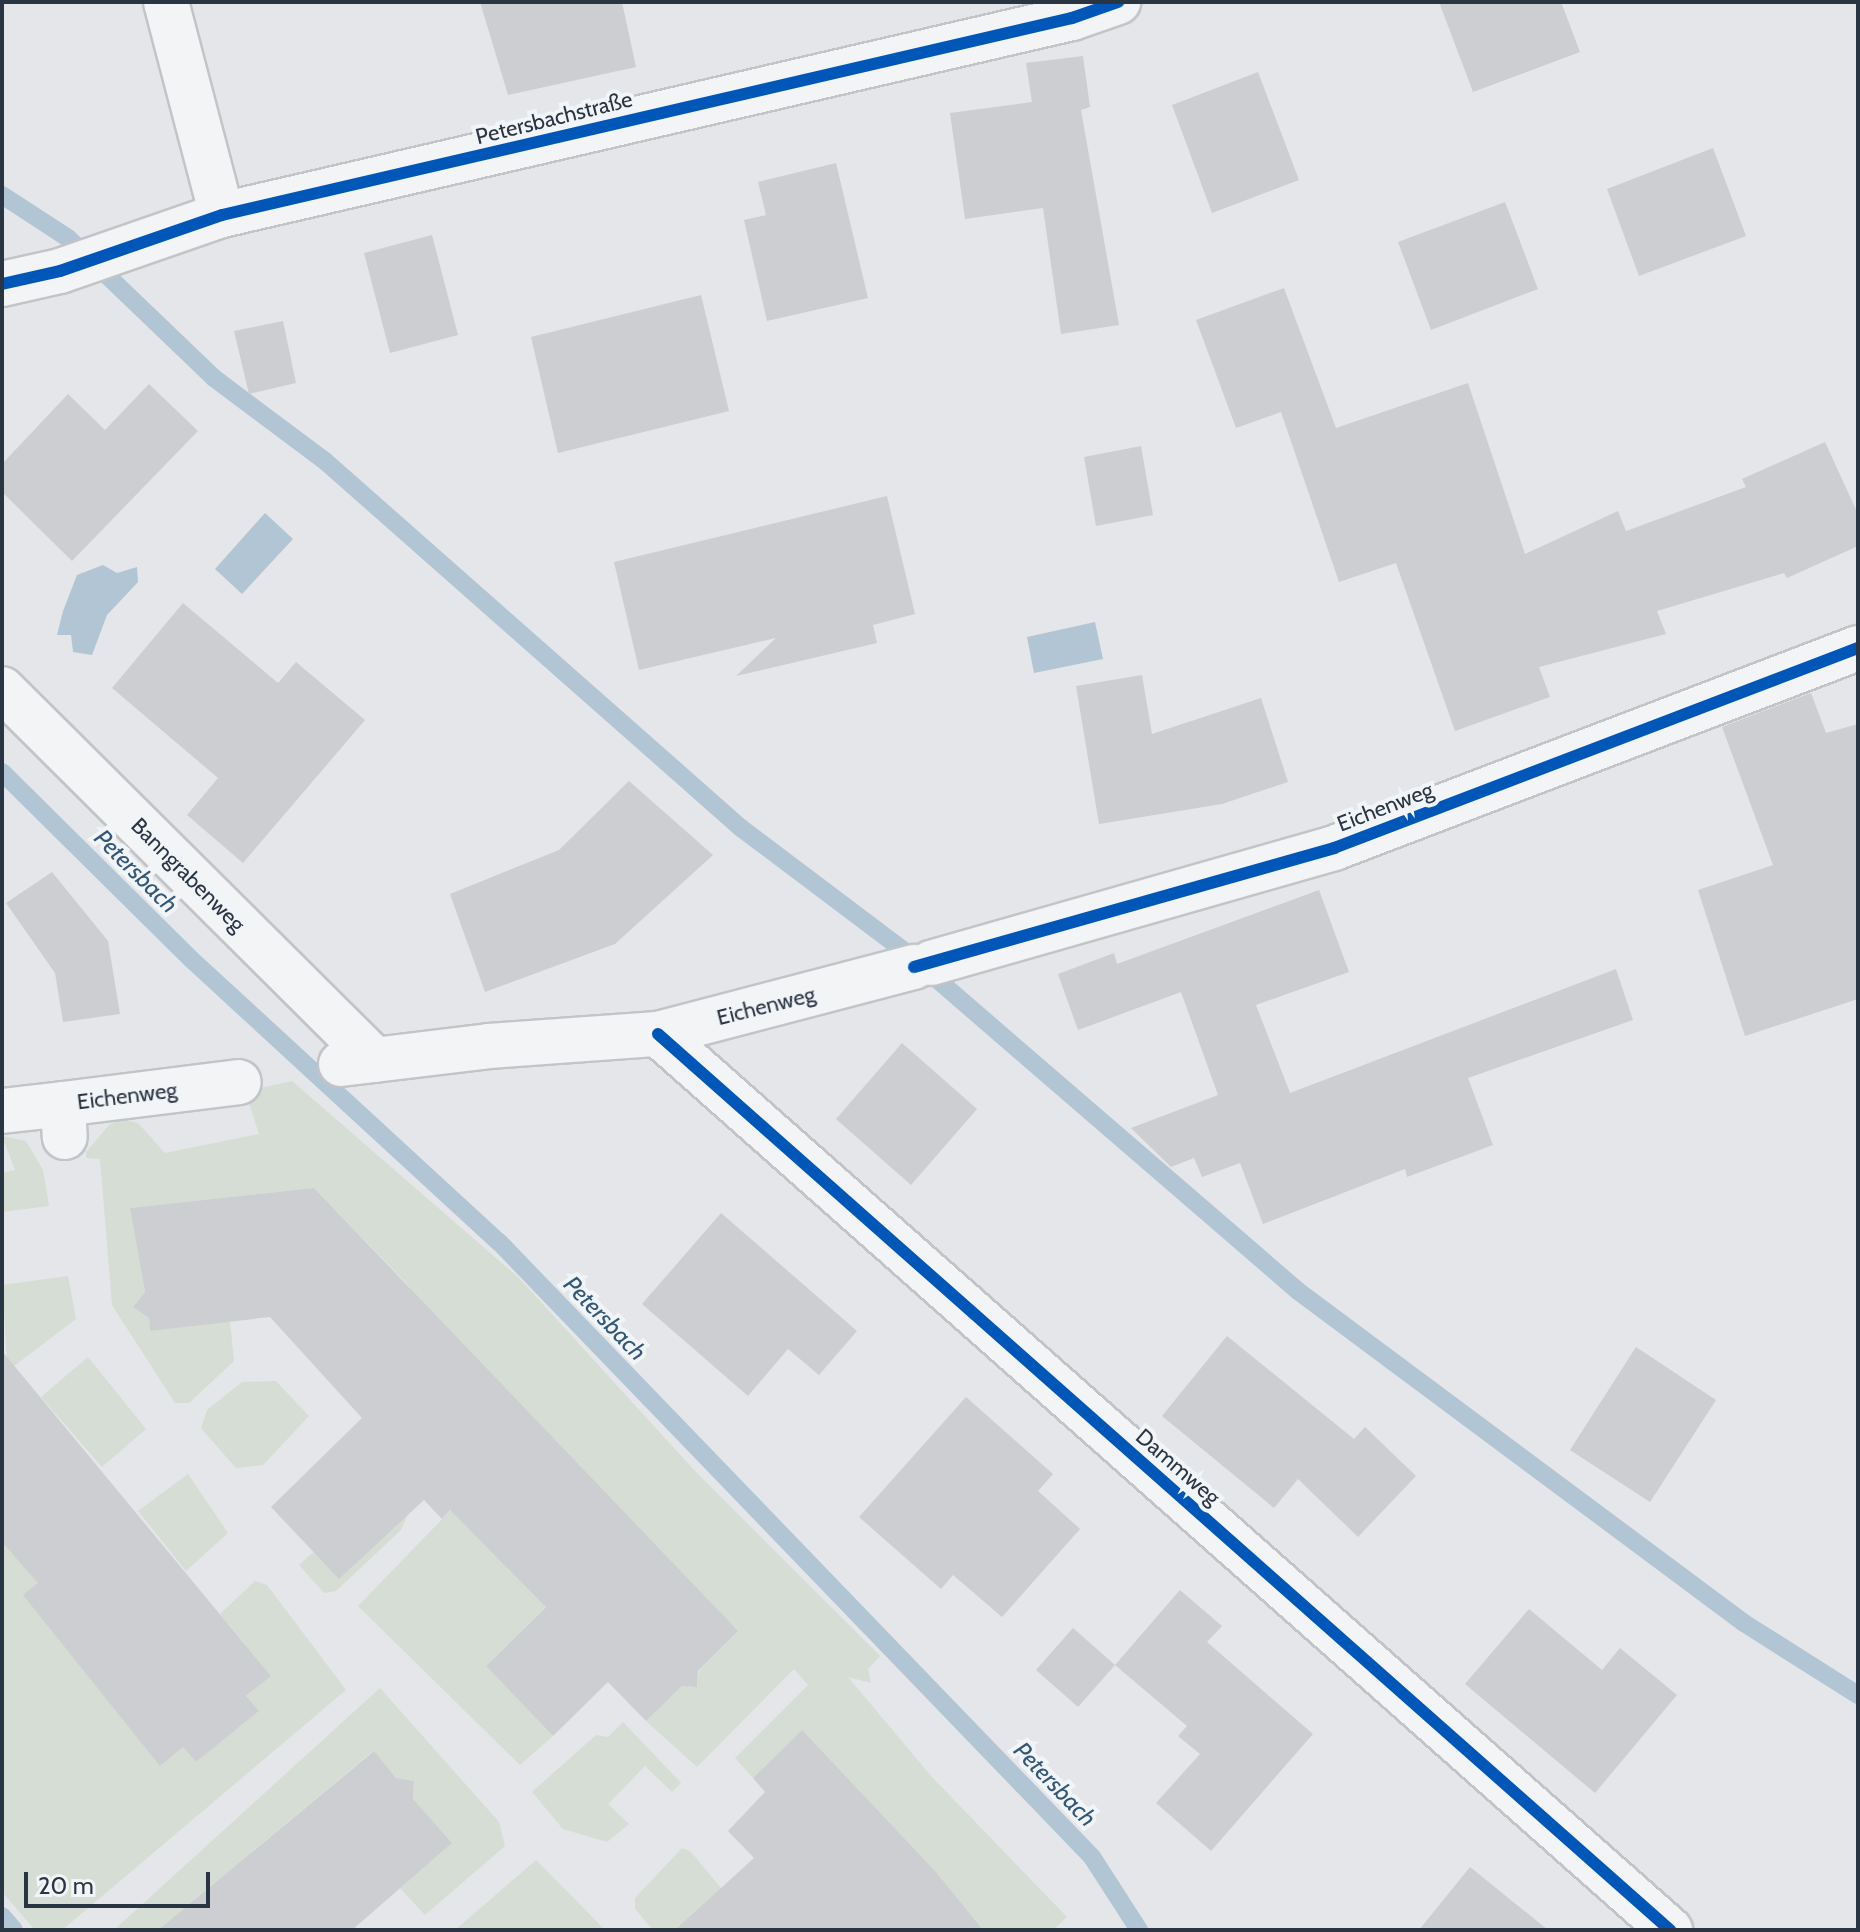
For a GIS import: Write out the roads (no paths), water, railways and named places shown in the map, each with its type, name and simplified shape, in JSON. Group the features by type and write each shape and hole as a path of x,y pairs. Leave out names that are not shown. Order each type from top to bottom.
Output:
{"street":[{"path":"166,2 222,215"},
{"name":"Petersbachstraße","path":"2,284 60,271 222,215 1072,18 1118,2"},
{"name":"Eichenweg","path":"358,1062 658,1034 922,965 1334,848 1858,648"},
{"name":"Banngrabenweg","path":"2,689 358,1062"},
{"name":"Dammweg","path":"658,1034 1670,1930"},
{"name":"Eichenweg","path":"2,1111 64,1121 239,1082"}],"water":[{"path":"265,513 293,539 242,594 215,569"},
{"path":"103,565 117,573 137,567 138,582 107,615 92,655 73,652 71,635 57,635 63,611 77,575"},
{"path":"1095,622 1103,659 1034,673 1027,637"}],"waterway":[{"path":"2,195 68,238 214,378 325,461 741,828 903,950 1298,1291 1744,1623 1858,1695"},
{"name":"Petersbach","path":"2,772 192,960 499,1242 1092,1857 1139,1930"},
{"path":"2,1916 14,1930"}]}
